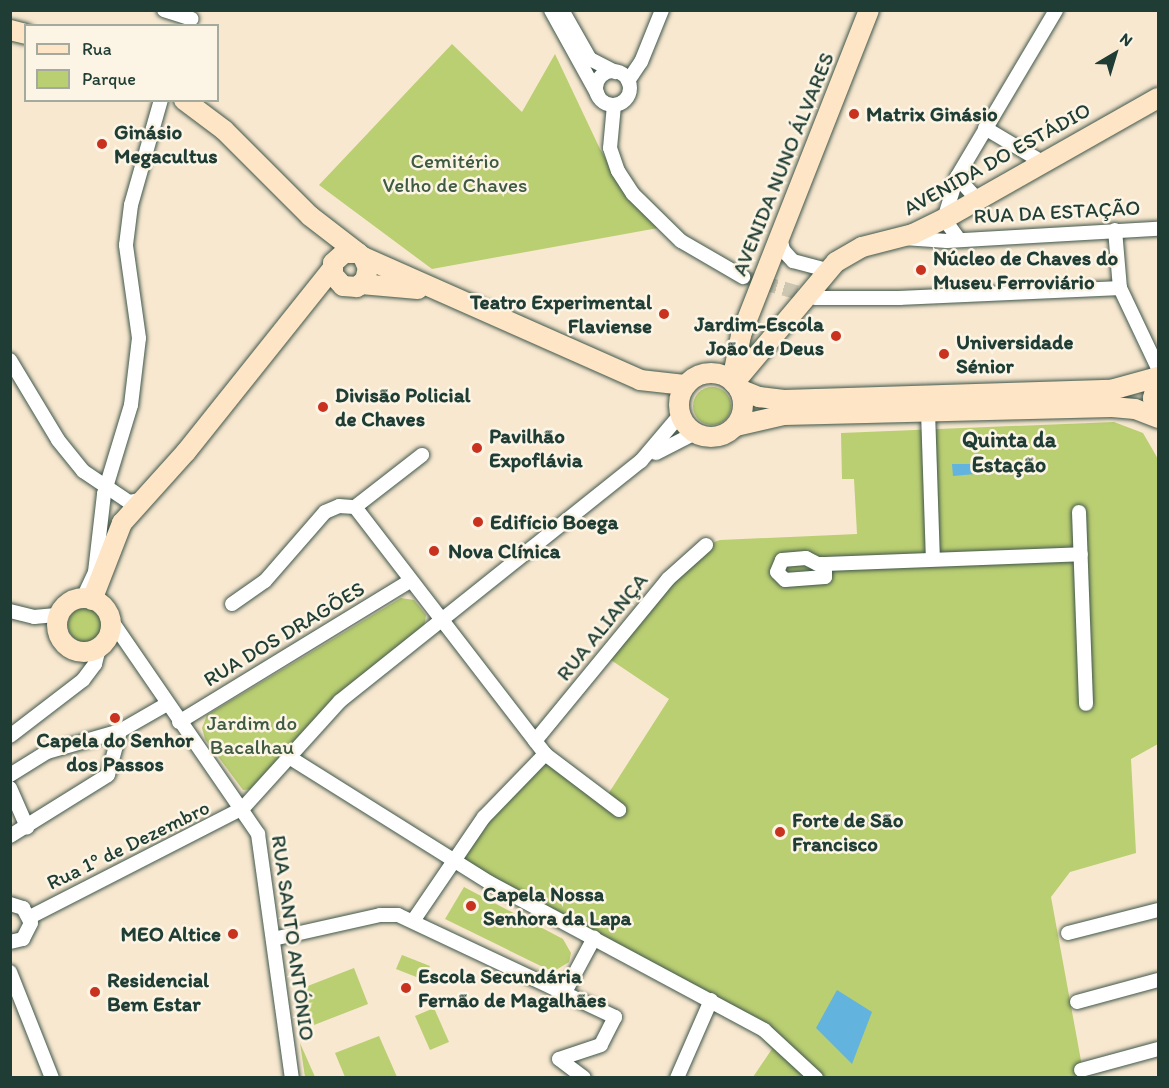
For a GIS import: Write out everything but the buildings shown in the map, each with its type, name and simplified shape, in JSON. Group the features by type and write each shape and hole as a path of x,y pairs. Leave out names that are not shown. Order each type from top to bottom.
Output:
{"main road":[{"name":"AVENIDA NUNO ÁLVARES","path":"741,335 870,10"},
{"name":"AVENIDA DO ESTÁDIO","path":"735,384 826,270 862,246 901,237 944,219 1158,98"},
{"path":"187,102 224,130 310,216 361,255 436,292 640,380 679,410 695,433 712,438 736,426 784,415 1112,406 1135,409 1158,418"},
{"path":"310,216 333,266 335,280 355,286 436,292"},
{"path":"87,599 116,534 301,312 344,253 361,255"},
{"path":"301,312 355,286 369,268 361,255"},
{"path":"679,410 686,385 693,378 713,373 741,335"},
{"path":"736,426 743,408 735,384 741,335"},
{"path":"713,373 759,397 784,400 1111,390 1158,378 1154,398 1158,413"},
{"path":"640,380 686,385"},
{"path":"110,617 87,599 68,603 59,615 58,632 67,646 82,653 99,648 109,636 118,558 148,498"}],"street":[{"path":"164,10 193,18"},
{"path":"551,10 599,97 614,105"},
{"path":"562,10 590,59 623,76 628,97 614,105"},
{"path":"623,76 641,62 662,10"},
{"path":"944,219 957,177 1056,10"},
{"path":"599,97 599,80 609,72 623,76"},
{"path":"87,599 95,572 105,487 129,411 139,338 126,245 131,205 160,102"},
{"path":"614,105 610,148 618,171 633,194 681,241 743,277"},
{"path":"985,128 1042,162"},
{"path":"957,177 976,199"},
{"name":"RUA DA ESTAÇÃO","path":"944,219 958,238"},
{"name":"RUA DA ESTAÇÃO","path":"901,237 924,241 1158,229"},
{"path":"1115,230 1120,288 1153,342 1158,368"},
{"path":"780,237 783,250 793,261 826,270"},
{"path":"815,298 1120,288"},
{"path":"10,360 61,445 83,471 129,502 148,498"},
{"path":"641,461 679,410"},
{"path":"928,411 933,560"},
{"path":"243,808 340,701 460,603 641,461 695,433"},
{"path":"232,604 265,580 325,512 339,506 355,507 422,456"},
{"path":"355,507 545,753 619,810"},
{"path":"1079,512 1086,704"},
{"name":"RUA ALIANÇA","path":"535,741 668,579 706,545"},
{"path":"825,564 1081,554"},
{"name":"RUA DOS DRAGÕES","path":"179,722 410,581"},
{"path":"428,604 447,608 460,603"},
{"path":"10,611 34,616 59,615"},
{"name":"RUA SANTO ANTÓNIO","path":"110,617 179,722 243,808 261,846 292,1077"},
{"path":"10,736 83,680 95,664 99,648"},
{"path":"10,775 47,752 120,731 167,704"},
{"path":"10,836 108,775 120,731"},
{"path":"413,921 484,817 545,753"},
{"path":"289,757 454,859 764,1030 816,1077"},
{"path":"10,788 27,826"},
{"name":"Rua 1º de Dezembro","path":"30,917 243,808"},
{"path":"10,892 11,904 23,908 30,917 27,935 11,944"},
{"path":"1068,933 1158,910"},
{"path":"273,939 380,915 413,921 615,1017 601,1045 559,1059 584,1077"},
{"path":"564,994 594,938"},
{"path":"10,972 52,1077"},
{"path":"1077,1002 1158,980"},
{"path":"677,1077 711,1000"},
{"path":"1081,1070 1158,1049"}],"green space":[{"name":"Cemitério Velho de Chaves","path":"452,44 522,112 555,54 600,149 628,197 658,228 432,269 319,185"},
{"path":"712,387 726,392 731,406 726,420 712,425 698,420 693,406 698,392"},
{"path":"1114,422 1143,433 1158,459 1158,744 1131,759 1136,853 1070,872 1051,897 1084,1077 753,1077 772,1049 736,1011 454,859 540,759 605,799 669,699 605,656 706,545 720,540 857,534 854,479 842,479 841,433"},
{"name":"Jardim do Bacalhau","path":"401,598 414,600 426,615 424,627 259,788 243,790 205,739 202,728 207,715"},
{"path":"85,608 97,613 102,625 97,637 85,642 73,637 68,625 73,613"},
{"path":"464,887 563,939 571,953 569,962 556,970 547,969 445,919"},
{"path":"402,955 430,966 424,980 396,969"},
{"path":"354,968 368,1004 314,1025 300,989"},
{"path":"434,1008 449,1042 430,1050 415,1016"},
{"path":"379,1036 397,1077 345,1077 335,1053"},
{"path":"300,1043 315,1077 305,1077"}],"water":[{"path":"952,464 975,464 975,474 953,476"},
{"path":"837,990 872,1012 852,1064 816,1028"}],"tunnel":[{"path":"743,277 813,297"}],"place":[{"name":"Matrix Ginásio","path":"854,114"},
{"name":"Ginásio Megacultus","path":"102,144"},
{"name":"Núcleo de Chaves do Museu Ferroviário","path":"921,270"},
{"name":"Teatro Experimental Flaviense","path":"664,314"},
{"name":"Jardim-Escola João de Deus","path":"836,336"},
{"name":"Universidade Sénior","path":"944,354"},
{"name":"Divisão Policial de Chaves","path":"323,407"},
{"name":"Pavilhão Expoflávia","path":"477,448"},
{"name":"Edifício Boega","path":"478,522"},
{"name":"Nova Clínica","path":"434,551"},
{"name":"Capela do Senhor dos Passos","path":"115,718"},
{"name":"Forte de São Francisco","path":"780,832"},
{"name":"Capela Nossa Senhora da Lapa","path":"471,906"},
{"name":"MEO Altice","path":"233,934"},
{"name":"Escola Secundária Fernão de Magalhães","path":"406,988"},
{"name":"Residencial Bem Estar","path":"95,992"}],"district":[{"name":"Quinta da Estação","path":"1009,452"}]}
